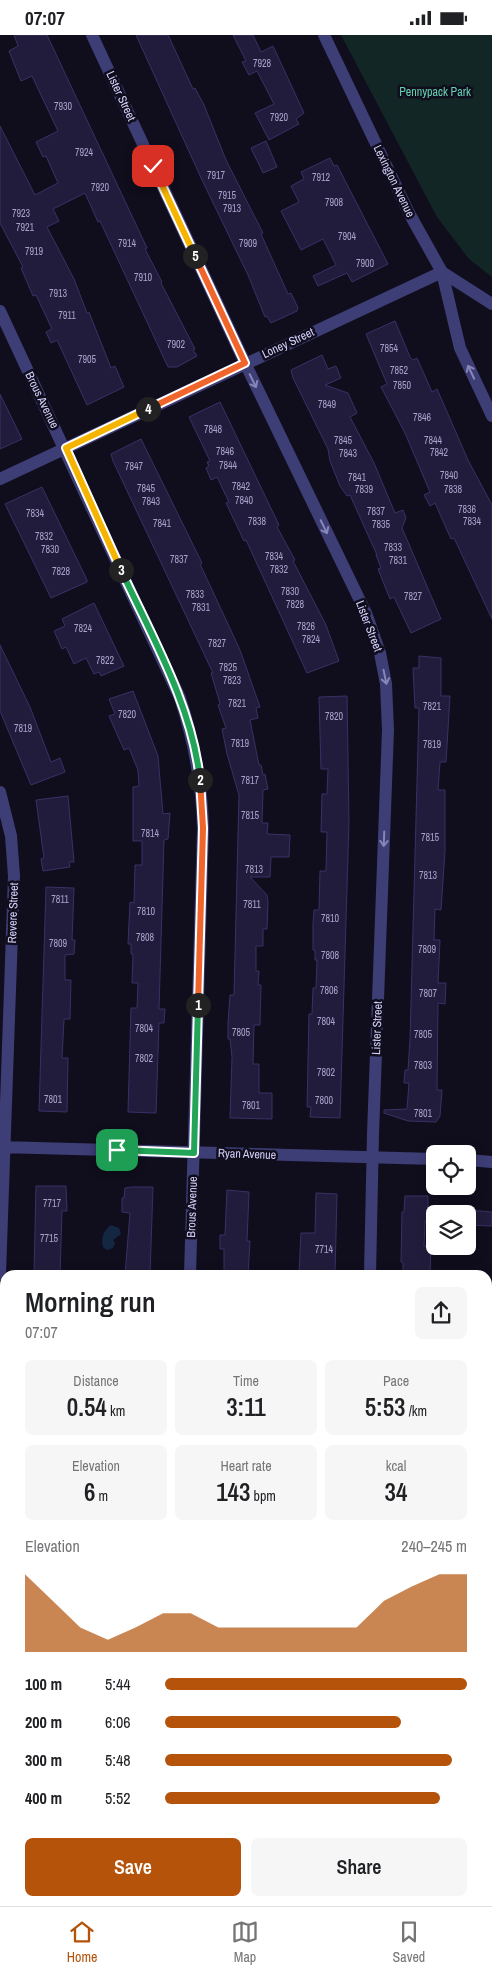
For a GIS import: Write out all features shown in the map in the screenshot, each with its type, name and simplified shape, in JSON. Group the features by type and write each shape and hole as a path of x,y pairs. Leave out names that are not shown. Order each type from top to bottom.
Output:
{"street":[{"name":"Lister Street","path":"92,35 245,363 366,613 380,653 386,684 388,730 370,1270"},
{"name":"Lexington Avenue","path":"324,35 409,213 442,272 492,304"},
{"name":"Loney Street","path":"0,479 442,272"},
{"path":"442,272 460,348 492,416"},
{"name":"Brous Avenue","path":"0,311 66,448 180,698 192,736 199,773 203,828 190,1270"},
{"name":"Revere Street","path":"0,792 11,836 14,876 2,1147 0,1270"},
{"name":"Ryan Avenue","path":"2,1147 426,1159"},
{"path":"476,1161 492,1162"}],"green space":[{"name":"Pennypack Park","path":"341,35 492,35 492,277 469,259 437,217"}],"water":[{"path":"111,1225 119,1228 121,1234 113,1240 115,1243 113,1248 107,1250 103,1247 102,1241 104,1232"}],"building":[{"path":"14,35 47,35 147,248 145,249 197,356 177,367 168,367 85,193 53,209 59,221 47,227 74,279 87,313 89,312 111,368 115,366 124,387 87,405 57,340 51,343 46,332 52,329 36,295 33,296 21,268 23,267 0,223 0,126 35,195 58,183 46,156 43,157 36,142 58,131 32,76 21,81 9,51 18,46"},
{"path":"136,35 168,35 193,89 195,88 204,105 226,160 263,233 261,234 288,294 291,293 298,308 297,311 271,323 267,316 265,317 248,275 202,180"},
{"path":"233,35 253,35 261,52 273,46 304,113 296,119 299,124 269,140 255,113 274,104 257,71 249,75 242,62 246,61"},
{"path":"266,141 277,167 263,173 251,148"},
{"path":"330,158 334,166 337,165 388,264 352,282 347,273 318,286 313,276 336,265 323,239 301,250 281,211 299,202 291,186 304,179 301,172"},
{"path":"395,321 410,357 413,360 417,358 432,392 437,389 468,460 492,505 492,619 454,538 451,539 435,503 430,506 424,495 430,492 405,433 381,387 387,384 366,334"},
{"path":"322,355 328,369 336,366 341,378 325,385 348,393 357,413 350,417 374,463 395,513 403,510 406,518 402,528 441,619 411,633 394,597 390,599 378,569 381,568 377,555 350,495 347,496 340,486 330,461 328,449 293,378 291,370"},
{"path":"0,394 22,439 0,449"},
{"path":"220,402 279,525 277,527 295,560 293,561 326,625 339,661 307,673 246,540 244,541 226,503 229,502 217,477 211,480 206,468 209,466 207,462 210,461 189,417"},
{"path":"141,439 202,563 200,564 240,650 260,707 256,708 258,718 250,720 259,765 261,765 263,775 265,774 268,789 263,790 262,823 268,823 267,834 290,835 289,857 271,857 270,877 250,877 267,895 268,902 267,929 263,929 263,946 256,946 256,971 259,971 258,985 261,985 260,1025 254,1025 253,1064 259,1064 259,1093 272,1093 272,1119 230,1118 232,1057 230,1039 228,1039 228,1023 230,995 234,995 239,795 227,754 222,729 226,728 218,705 220,704 211,673 213,673 111,454"},
{"path":"42,487 87,580 87,582 51,598 5,504"},
{"path":"94,603 124,666 101,676 99,672 94,674 86,658 74,664 66,647 62,649 54,631 65,626 62,619"},
{"path":"0,645 30,707 51,762 60,758 65,772 31,785 0,711"},
{"path":"419,656 441,658 441,696 450,696 446,762 440,762 438,790 445,790 445,851 441,910 435,909 434,940 440,940 438,983 446,983 445,1004 438,1003 437,1090 442,1090 440,1116 436,1122 408,1121 384,1113 384,1110 407,1109 409,1083 404,1083 405,1070 408,1070 410,1040 419,708 415,708 413,668 419,668"},
{"path":"133,691 158,756 163,814 170,813 168,839 164,840 159,1009 165,1009 164,1023 159,1023 156,1113 128,1112 131,1008 137,1008 138,983 132,983 133,954 131,954 131,944 128,944 130,902 134,903 135,865 142,865 142,841 133,841 133,787 139,786 138,770 129,748 124,750 109,716 115,714 109,699"},
{"path":"347,696 349,822 340,1118 310,1117 311,1107 307,1107 309,1014 312,1014 313,988 316,988 317,960 315,960 315,950 313,950 313,924 314,910 319,910 320,871 326,871 327,832 321,832 322,794 327,794 328,769 321,769 319,697"},
{"path":"68,796 74,862 69,862 70,867 43,871 41,859 44,858 36,800"},
{"path":"46,887 74,888 72,940 75,940 74,954 65,955 65,980 71,980 70,1019 64,1019 62,1058 68,1058 67,1112 39,1111"},
{"path":"36,1186 66,1186 67,1211 62,1211 60,1270 34,1270"},
{"path":"153,1187 150,1270 125,1270 130,1213 122,1212 122,1198 124,1198 125,1188"},
{"path":"227,1190 249,1192 247,1241 250,1241 248,1270 224,1270 224,1249 220,1249 220,1235 225,1235"},
{"path":"316,1193 337,1194 335,1270 299,1270 301,1233 315,1233"},
{"path":"405,1196 428,1196 424,1246 426,1246 426,1255 431,1255 430,1270 403,1270 403,1263 401,1262 402,1212 404,1212"},
{"path":"476,1211 492,1212 492,1226 476,1225"}],"route":[{"path":"117,1150 194,1153 203,828 202,799 192,736 180,698 66,448 245,363 153,166"}]}
